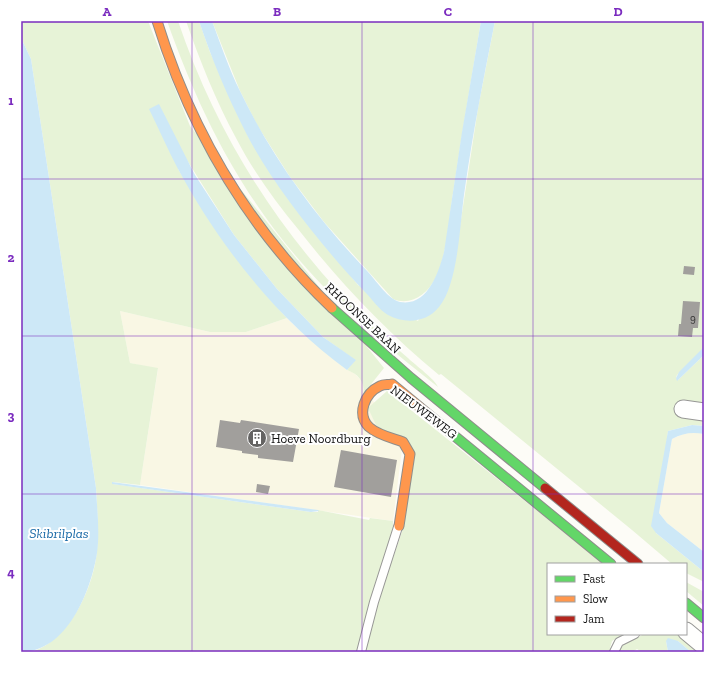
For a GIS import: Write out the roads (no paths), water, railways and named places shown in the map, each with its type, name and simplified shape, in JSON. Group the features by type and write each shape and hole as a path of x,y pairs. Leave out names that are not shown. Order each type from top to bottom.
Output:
{"main road":[{"name":"RHOONSE BAAN","path":"157,21 175,73 211,149 232,186 270,241 305,281 365,338 418,384 637,563"},
{"name":"NIEUWEWEG","path":"399,526 410,454 408,447 403,442 380,434 368,426 363,417 362,406 370,392 381,385 392,384 610,563"},
{"path":"687,605 704,618"}],"street":[{"path":"683,410 704,412"},
{"path":"687,632 704,646"}],"lane":[{"name":"NIEUWEWEG","path":"361,652 374,602 399,526"},
{"path":"614,652 619,642 633,635"}],"water":[{"path":"199,21 212,21 232,74 253,116 281,164 314,210 387,294 400,302 410,302 418,299 431,286 442,260 481,21 495,21 465,188 455,267 446,296 434,312 422,319 408,321 388,315 376,304 317,238 271,176 247,135 221,79"},
{"name":"Skibrilplas","path":"21,38 31,59 96,488 98,545 94,568 89,584 74,617 64,631 51,642 37,649 21,652"},
{"path":"159,104 195,175 234,235 277,289 323,337 356,360 347,370 321,350 273,304 231,253 194,198 149,109"},
{"path":"703,348 704,355 677,381 676,378 679,372"},
{"path":"692,425 704,426 704,434 695,433 680,435 672,439 659,513 667,523 704,552 704,572 656,533 651,526 668,431"},
{"path":"112,482 319,511 311,512 112,484"},
{"path":"668,638 678,641 691,652 668,652 666,641"}],"place":[{"name":"Hoeve Noordburg","path":"257,438"}]}
